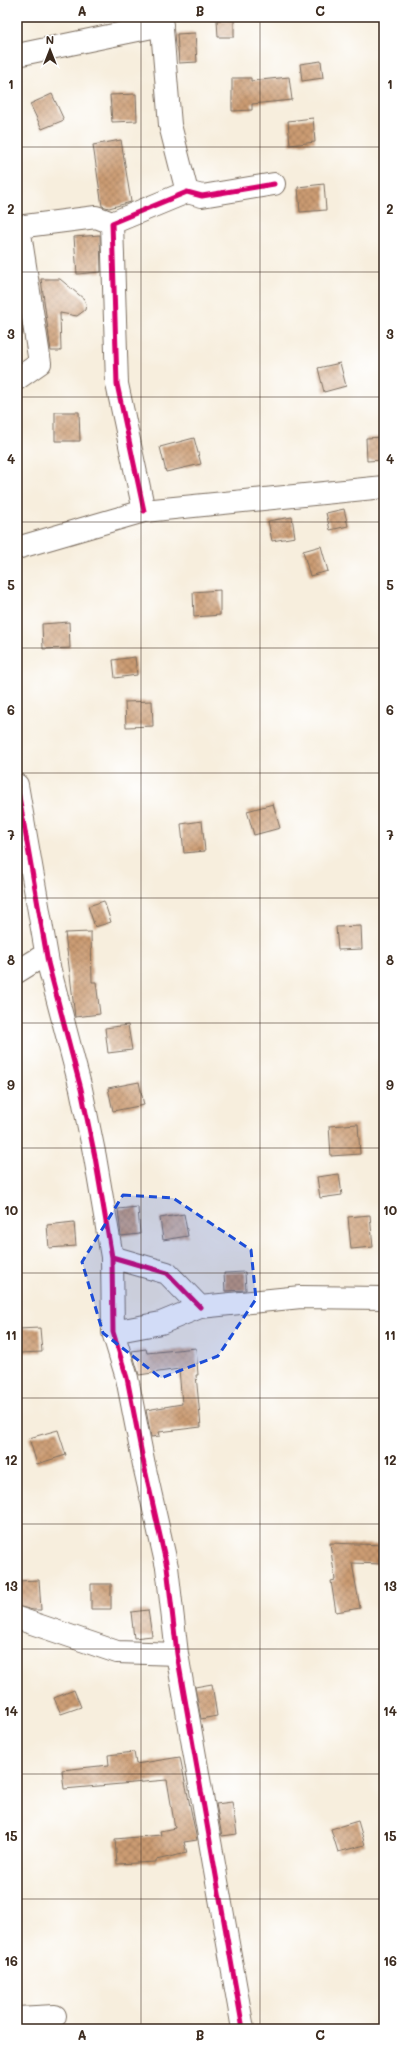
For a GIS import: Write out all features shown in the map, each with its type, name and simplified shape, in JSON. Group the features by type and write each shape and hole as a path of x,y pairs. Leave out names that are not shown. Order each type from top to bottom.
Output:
{"street":[{"path":"17,55 161,21 170,125 187,192"},
{"path":"17,379 40,363 18,227 96,217 112,223 187,192 202,196 274,184"},
{"path":"112,223 117,384 144,511"},
{"path":"17,548 144,511 384,487"},
{"path":"17,785 46,954 94,1149 112,1257 113,1332 127,1378 144,1465 167,1567 177,1654 243,2029"},
{"path":"17,972 46,954"},
{"path":"112,1257 167,1273 200,1307"},
{"path":"113,1332 161,1323 200,1307 301,1297 384,1298"},
{"path":"17,1618 117,1652 177,1654"},
{"path":"17,2018 55,2016"}],"highlighted area":[{"path":"123,1195 173,1198 251,1250 256,1299 218,1356 161,1378 103,1333 82,1262"}],"building":[{"path":"217,20 234,20 234,37 218,37"},
{"path":"195,33 197,62 179,63 177,34"},
{"path":"321,61 323,78 302,81 300,64"},
{"path":"289,77 292,100 252,104 252,110 232,111 232,78 251,78 251,81"},
{"path":"52,94 64,120 42,129 30,104"},
{"path":"136,94 137,121 112,122 110,95"},
{"path":"313,118 315,142 290,145 288,121"},
{"path":"121,140 131,202 109,208 102,206 93,145"},
{"path":"324,184 326,210 300,212 298,187"},
{"path":"100,235 101,272 77,274 74,237"},
{"path":"41,279 60,279 84,299 86,304 85,310 77,316 60,313 61,351 51,351"},
{"path":"18,303 23,334 17,335 17,304"},
{"path":"340,363 346,386 324,392 318,368"},
{"path":"55,412 79,412 80,441 55,441"},
{"path":"383,437 384,460 367,461 366,438"},
{"path":"194,438 201,464 166,472 160,447"},
{"path":"344,509 348,526 330,530 326,513"},
{"path":"292,517 295,537 272,541 268,521"},
{"path":"321,546 328,571 310,576 303,551"},
{"path":"220,590 220,615 194,617 193,592"},
{"path":"69,622 70,648 43,649 42,624"},
{"path":"135,657 137,675 115,678 113,660"},
{"path":"152,701 153,726 126,727 125,702"},
{"path":"273,804 280,828 254,835 247,811"},
{"path":"202,821 205,851 184,853 181,824"},
{"path":"104,901 111,922 95,927 88,906"},
{"path":"361,926 362,949 338,950 336,927"},
{"path":"91,932 92,982 96,982 100,1014 75,1017 65,933"},
{"path":"128,1025 132,1050 108,1053 105,1028"},
{"path":"139,1082 144,1105 113,1111 108,1088"},
{"path":"358,1124 360,1154 331,1156 329,1126"},
{"path":"339,1174 342,1195 320,1198 317,1177"},
{"path":"138,1207 140,1234 121,1236 118,1209"},
{"path":"184,1214 188,1236 163,1240 160,1218"},
{"path":"370,1215 373,1247 351,1249 348,1217"},
{"path":"74,1222 76,1246 49,1248 47,1225"},
{"path":"245,1272 246,1290 225,1291 224,1273"},
{"path":"40,1328 42,1352 19,1353 17,1329"},
{"path":"196,1348 198,1375 196,1375 201,1427 159,1432 160,1436 151,1437 146,1410 182,1404 179,1369 139,1375 132,1351 146,1349 147,1353"},
{"path":"58,1430 66,1455 37,1464 29,1438"},
{"path":"330,1543 384,1545 384,1564 352,1563 360,1608 336,1612 331,1581 335,1580"},
{"path":"39,1580 41,1610 33,1610 17,1606 17,1581"},
{"path":"91,1584 111,1584 111,1609 91,1609"},
{"path":"148,1610 152,1636 134,1638 131,1612"},
{"path":"212,1684 217,1716 201,1719 195,1687"},
{"path":"74,1690 81,1707 61,1714 54,1698"},
{"path":"134,1752 136,1764 180,1757 197,1840 184,1842 187,1853 156,1860 156,1862 117,1864 115,1839 161,1835 160,1831 175,1828 167,1780 64,1789 62,1770 109,1765 108,1755"},
{"path":"232,1802 237,1834 222,1836 216,1804"},
{"path":"358,1821 365,1845 338,1852 331,1829"}],"cycle path":[{"path":"144,511 117,384 112,223 187,192 202,196 274,184"},
{"path":"17,785 48,963 81,1089 95,1157 112,1257"},
{"path":"200,1307 167,1273 112,1257 113,1332 127,1378 144,1465 167,1567 177,1654 243,2029"}]}
